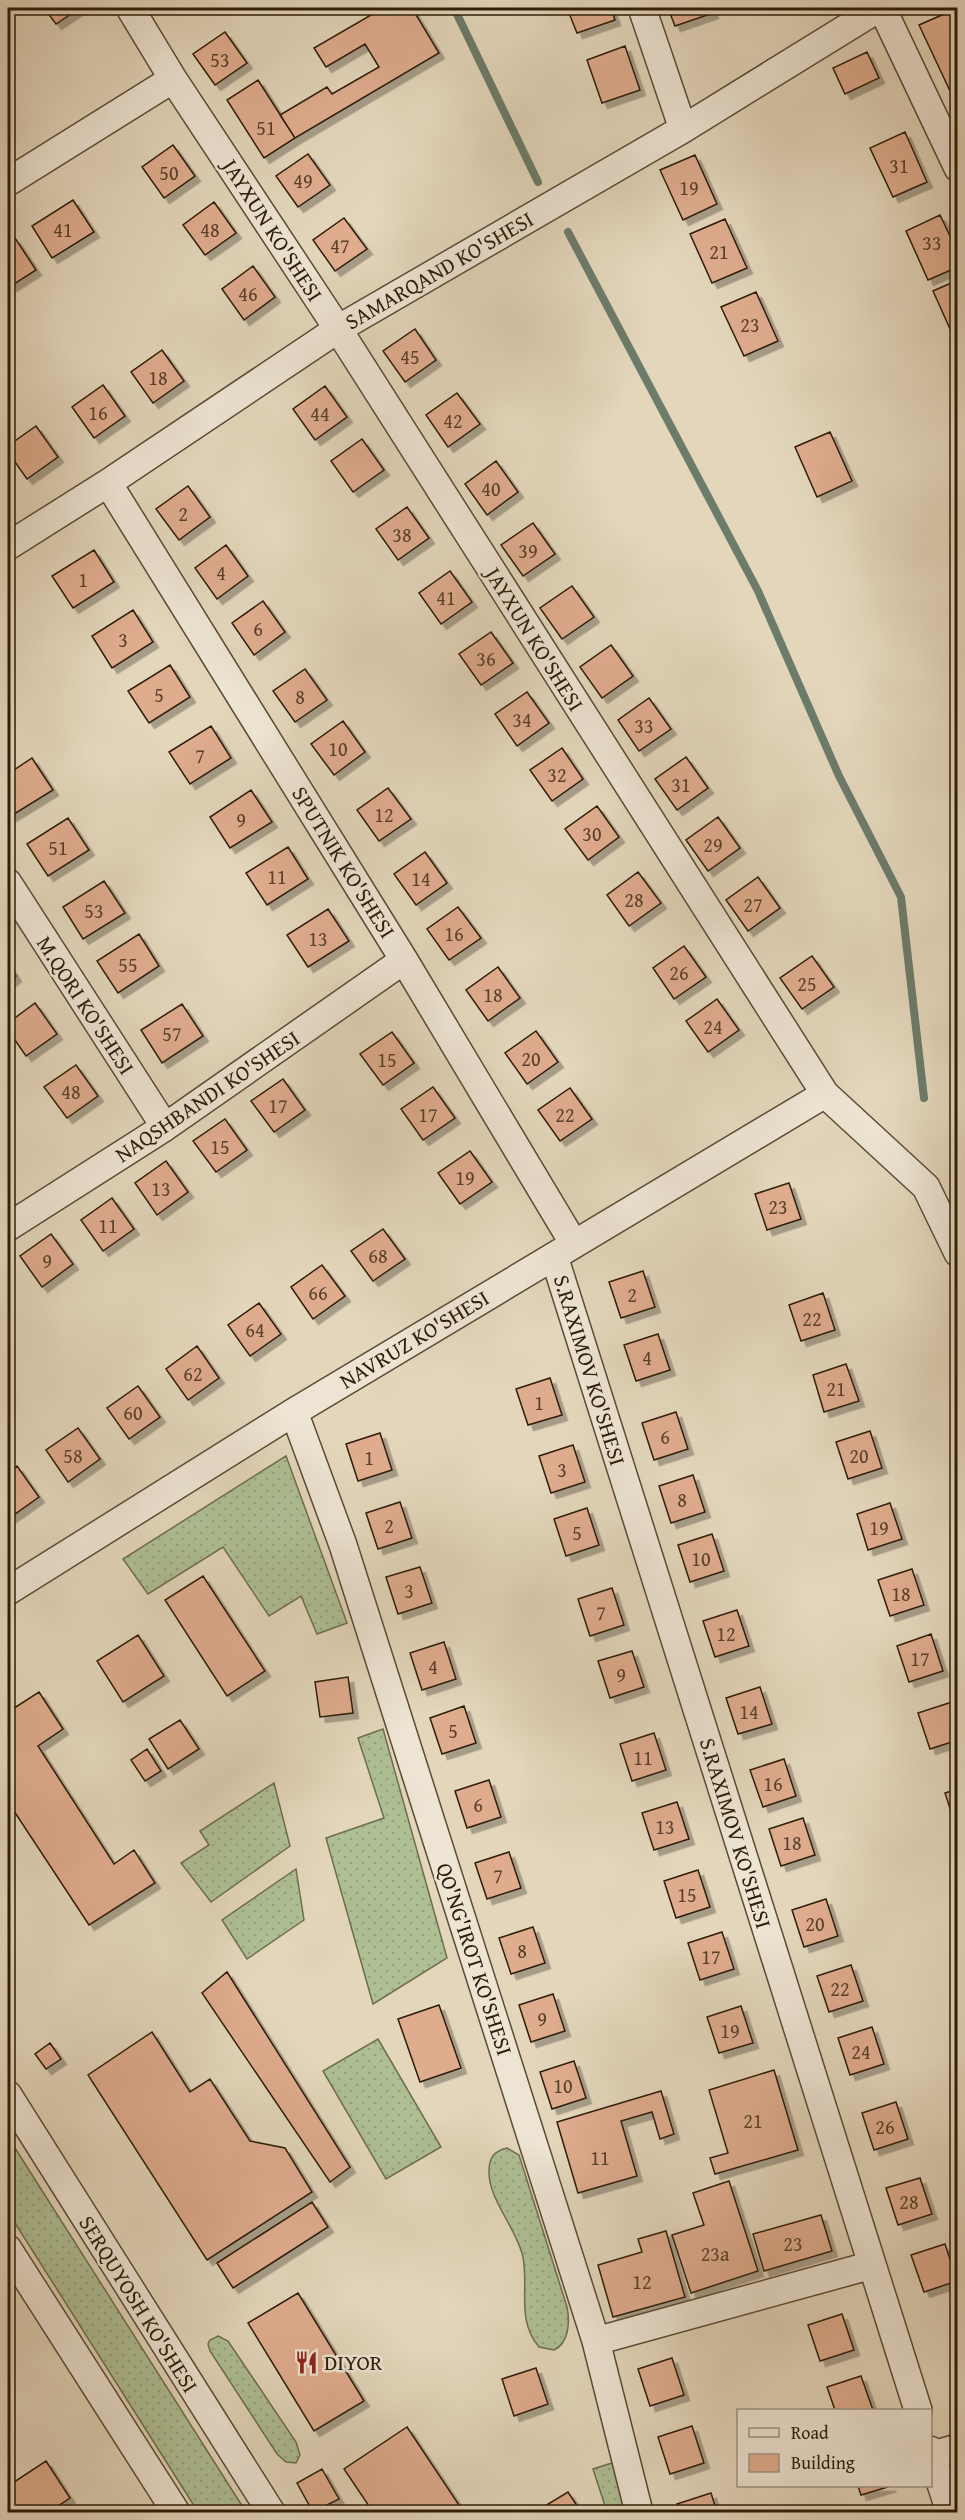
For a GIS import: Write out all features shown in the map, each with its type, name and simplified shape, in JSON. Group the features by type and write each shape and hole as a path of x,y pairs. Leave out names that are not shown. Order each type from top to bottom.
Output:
{"street":[{"name":"JAYXUN KO'SHESI","path":"130,8 173,79 338,329 825,1094 926,1187 957,1253"},
{"path":"642,8 683,129"},
{"path":"880,8 957,168"},
{"name":"SAMARQAND KO'SHESI","path":"8,546 108,483 338,329 683,129 880,8"},
{"path":"8,182 173,79"},
{"name":"SPUTNIK KO'SHESI","path":"108,483 404,960 564,1250"},
{"name":"M.QORI KO'SHESI","path":"8,886 165,1127"},
{"name":"NAQSHBANDI KO'SHESI","path":"8,1227 165,1127 404,960"},
{"name":"NAVRUZ KO'SHESI","path":"8,1591 294,1412 825,1094"},
{"name":"S.RAXIMOV KO'SHESI","path":"564,1250 918,2409"},
{"name":"QO'NG'IROT KO'SHESI","path":"294,1412 343,1545 597,2341 639,2512"},
{"name":"SERQUYOSH KO'SHESI","path":"8,2095 271,2512"},
{"path":"8,2248 176,2512"},
{"path":"597,2341 872,2265"},
{"path":"940,2451 950,2512"}],"green space":[{"path":"286,1456 347,1623 317,1634 301,1596 269,1616 223,1547 148,1594 123,1559"},
{"path":"383,1729 447,1958 373,2004 326,1838 384,1818 358,1738"},
{"path":"274,1783 290,1846 211,1902 181,1863 209,1845 200,1831"},
{"path":"296,1869 304,1920 247,1959 222,1920"},
{"path":"378,2039 441,2147 386,2179 323,2071"},
{"path":"8,2137 246,2512 198,2512 8,2212"},
{"path":"507,2148 519,2155 567,2307 567,2332 563,2342 554,2350 539,2347 532,2337 525,2315 523,2257 490,2182 491,2159 496,2153"},
{"path":"218,2336 228,2341 296,2442 300,2455 296,2463 286,2462 277,2454 210,2351 208,2344 210,2340"},
{"path":"612,2463 629,2512 607,2512 593,2469"}],"building":[{"path":"44,8 80,8 56,24"},
{"path":"383,8 412,8 439,53 295,138 280,115 327,87 332,94 379,67 365,44 326,67 314,48"},
{"path":"567,8 611,8 615,20 577,33"},
{"path":"668,8 711,8 713,13 675,26"},
{"path":"958,8 958,90 951,93 919,25"},
{"path":"225,32 247,63 215,85 193,54"},
{"path":"625,46 640,90 602,103 587,60"},
{"path":"867,52 879,78 845,94 833,68"},
{"path":"258,80 295,138 264,158 227,100"},
{"path":"905,132 927,182 893,197 870,148"},
{"path":"173,145 195,176 164,198 142,167"},
{"path":"308,154 330,185 298,207 276,176"},
{"path":"695,155 717,204 683,220 660,170"},
{"path":"73,200 94,232 52,258 32,226"},
{"path":"214,202 236,233 205,255 183,225"},
{"path":"940,215 958,253 958,267 928,280 906,231"},
{"path":"344,218 367,249 335,271 313,240"},
{"path":"725,219 747,268 712,283 690,234"},
{"path":"15,238 36,270 8,288 8,243"},
{"path":"253,266 275,297 244,320 222,289"},
{"path":"958,280 958,339 955,340 933,291"},
{"path":"756,292 778,341 744,356 721,307"},
{"path":"415,329 436,360 405,382 383,351"},
{"path":"162,350 184,381 153,403 131,372"},
{"path":"103,385 125,416 94,438 72,407"},
{"path":"325,386 347,417 315,440 293,409"},
{"path":"457,393 480,424 448,447 426,415"},
{"path":"36,426 58,457 27,479 8,452 8,446"},
{"path":"830,432 852,481 817,497 795,447"},
{"path":"362,439 384,470 353,492 331,461"},
{"path":"496,461 518,492 487,515 465,484"},
{"path":"188,486 210,517 179,540 156,509"},
{"path":"407,507 429,538 398,560 376,529"},
{"path":"533,523 555,554 523,576 501,545"},
{"path":"226,545 248,576 217,599 195,568"},
{"path":"94,550 114,582 73,608 52,576"},
{"path":"450,571 472,602 441,624 419,593"},
{"path":"572,586 594,617 562,639 540,608"},
{"path":"263,601 285,632 254,655 232,623"},
{"path":"133,610 153,642 112,668 92,636"},
{"path":"491,632 513,663 481,685 459,654"},
{"path":"611,645 633,676 602,698 580,667"},
{"path":"170,665 190,697 149,723 128,691"},
{"path":"305,669 327,700 295,722 273,691"},
{"path":"527,692 549,723 517,746 495,714"},
{"path":"649,698 671,729 639,751 618,720"},
{"path":"343,721 365,752 334,775 311,744"},
{"path":"211,726 231,758 190,784 169,752"},
{"path":"562,748 583,779 552,801 530,770"},
{"path":"686,757 708,788 677,810 655,779"},
{"path":"32,758 53,790 11,816 8,811 8,774"},
{"path":"388,788 411,819 379,841 357,810"},
{"path":"251,790 272,822 230,848 210,817"},
{"path":"597,806 619,837 588,860 565,829"},
{"path":"718,817 740,848 708,871 686,840"},
{"path":"68,818 89,850 48,876 27,844"},
{"path":"288,847 308,879 267,905 246,873"},
{"path":"425,852 447,883 416,905 394,874"},
{"path":"638,872 661,903 629,926 607,895"},
{"path":"758,877 780,908 748,931 726,900"},
{"path":"104,881 125,913 83,939 63,907"},
{"path":"458,907 481,938 449,960 427,929"},
{"path":"328,909 349,941 308,967 287,935"},
{"path":"139,934 159,966 118,993 97,961"},
{"path":"684,946 706,977 674,999 653,968"},
{"path":"812,956 834,987 802,1009 780,978"},
{"path":"8,964 16,976 8,983"},
{"path":"498,967 520,998 488,1021 466,990"},
{"path":"717,999 739,1030 708,1052 686,1021"},
{"path":"35,1003 57,1034 26,1056 8,1030 8,1023"},
{"path":"182,1004 203,1036 162,1063 141,1030"},
{"path":"536,1031 558,1062 527,1084 505,1053"},
{"path":"392,1032 414,1063 383,1085 360,1054"},
{"path":"76,1065 98,1096 67,1118 44,1087"},
{"path":"283,1079 305,1110 274,1132 251,1101"},
{"path":"433,1087 455,1118 423,1140 401,1109"},
{"path":"570,1088 592,1119 560,1141 538,1110"},
{"path":"225,1119 247,1150 216,1172 193,1141"},
{"path":"470,1151 492,1182 460,1204 438,1173"},
{"path":"166,1161 188,1192 157,1215 135,1183"},
{"path":"789,1183 801,1219 767,1230 755,1194"},
{"path":"112,1198 134,1229 103,1251 81,1220"},
{"path":"383,1229 405,1259 373,1281 351,1251"},
{"path":"51,1234 73,1264 42,1287 20,1256"},
{"path":"322,1265 345,1296 313,1319 291,1287"},
{"path":"643,1271 655,1307 621,1318 609,1282"},
{"path":"823,1293 835,1330 801,1341 789,1305"},
{"path":"259,1303 281,1334 250,1356 228,1325"},
{"path":"658,1334 670,1370 636,1381 624,1345"},
{"path":"197,1346 219,1378 188,1400 166,1369"},
{"path":"846,1364 859,1401 824,1412 813,1375"},
{"path":"550,1378 562,1415 528,1425 516,1389"},
{"path":"138,1386 160,1417 129,1439 107,1408"},
{"path":"676,1412 688,1449 654,1460 642,1423"},
{"path":"78,1428 100,1459 68,1482 46,1450"},
{"path":"870,1431 882,1468 848,1479 836,1442"},
{"path":"380,1433 392,1470 358,1481 346,1444"},
{"path":"573,1445 585,1482 551,1493 539,1456"},
{"path":"17,1466 39,1497 8,1519 8,1473"},
{"path":"693,1475 705,1512 671,1523 659,1486"},
{"path":"400,1502 412,1538 378,1549 366,1513"},
{"path":"890,1503 902,1539 868,1550 857,1514"},
{"path":"587,1508 599,1545 566,1556 554,1519"},
{"path":"712,1534 724,1571 690,1582 678,1545"},
{"path":"420,1567 432,1603 398,1614 386,1577"},
{"path":"912,1569 924,1605 890,1616 878,1580"},
{"path":"203,1576 265,1671 227,1696 165,1600"},
{"path":"612,1588 624,1625 590,1636 578,1599"},
{"path":"737,1610 749,1646 715,1657 703,1621"},
{"path":"931,1634 943,1671 909,1682 897,1646"},
{"path":"138,1635 164,1676 123,1702 97,1661"},
{"path":"444,1642 456,1679 422,1690 410,1653"},
{"path":"632,1651 644,1687 610,1698 598,1661"},
{"path":"348,1677 353,1713 320,1717 315,1682"},
{"path":"760,1687 772,1724 738,1734 726,1698"},
{"path":"39,1692 63,1729 38,1746 114,1864 134,1850 155,1883 89,1925 8,1802 8,1712"},
{"path":"952,1702 958,1720 958,1740 930,1749 918,1713"},
{"path":"464,1706 476,1743 442,1754 430,1718"},
{"path":"180,1720 199,1749 168,1769 149,1739"},
{"path":"654,1733 666,1770 632,1781 620,1744"},
{"path":"147,1749 161,1771 145,1781 131,1760"},
{"path":"784,1759 796,1796 763,1807 750,1770"},
{"path":"489,1780 501,1817 467,1828 455,1791"},
{"path":"958,1789 958,1830 957,1830 945,1793"},
{"path":"677,1802 689,1839 654,1850 642,1813"},
{"path":"803,1818 815,1855 781,1866 769,1829"},
{"path":"509,1852 521,1888 487,1899 475,1863"},
{"path":"698,1870 710,1907 676,1918 664,1881"},
{"path":"826,1899 838,1936 804,1947 792,1910"},
{"path":"533,1927 545,1963 511,1974 499,1938"},
{"path":"722,1932 734,1969 700,1980 688,1943"},
{"path":"851,1965 863,2001 829,2012 817,1976"},
{"path":"227,1972 350,2167 330,2182 202,1993"},
{"path":"553,1994 565,2031 531,2042 519,2005"},
{"path":"439,2005 461,2068 420,2082 398,2019"},
{"path":"741,2006 753,2043 719,2053 707,2017"},
{"path":"872,2027 884,2064 850,2075 838,2038"},
{"path":"152,2032 190,2092 210,2079 250,2141 285,2148 312,2192 207,2260 88,2075"},
{"path":"50,2043 61,2059 46,2069 35,2054"},
{"path":"574,2061 586,2098 552,2109 540,2072"},
{"path":"774,2070 798,2150 715,2174 710,2158 728,2153 709,2090"},
{"path":"661,2091 674,2134 660,2139 652,2112 621,2121 637,2176 578,2193 557,2122"},
{"path":"896,2102 908,2139 874,2150 862,2113"},
{"path":"920,2178 932,2214 898,2225 886,2188"},
{"path":"729,2181 758,2271 691,2293 672,2235 704,2225 693,2193"},
{"path":"312,2202 328,2227 233,2288 217,2263"},
{"path":"821,2215 832,2251 764,2271 753,2234"},
{"path":"666,2231 685,2297 613,2317 598,2265 642,2252 638,2239"},
{"path":"945,2244 957,2281 924,2292 911,2255"},
{"name":"DIYOR","path":"298,2293 364,2401 314,2431 248,2323"},
{"path":"842,2314 854,2350 820,2361 808,2325"},
{"path":"672,2358 684,2395 650,2406 638,2369"},
{"path":"536,2368 548,2404 514,2416 502,2379"},
{"path":"861,2376 873,2409 835,2409 827,2387"},
{"path":"692,2426 704,2463 670,2474 658,2437"},
{"path":"407,2427 459,2505 449,2512 373,2512 344,2469"},
{"path":"46,2461 70,2498 49,2512 8,2512 8,2486"},
{"path":"322,2469 339,2499 313,2512 297,2483"},
{"path":"858,2487 888,2487 861,2495"},
{"path":"568,2492 581,2512 535,2512"},
{"path":"711,2493 717,2512 680,2512 677,2504"}],"waterway":[{"path":"454,8 538,182"},
{"path":"568,232 758,591 839,776 901,897 924,1098"}],"place":[{"name":"DIYOR","path":"306,2362"}]}
